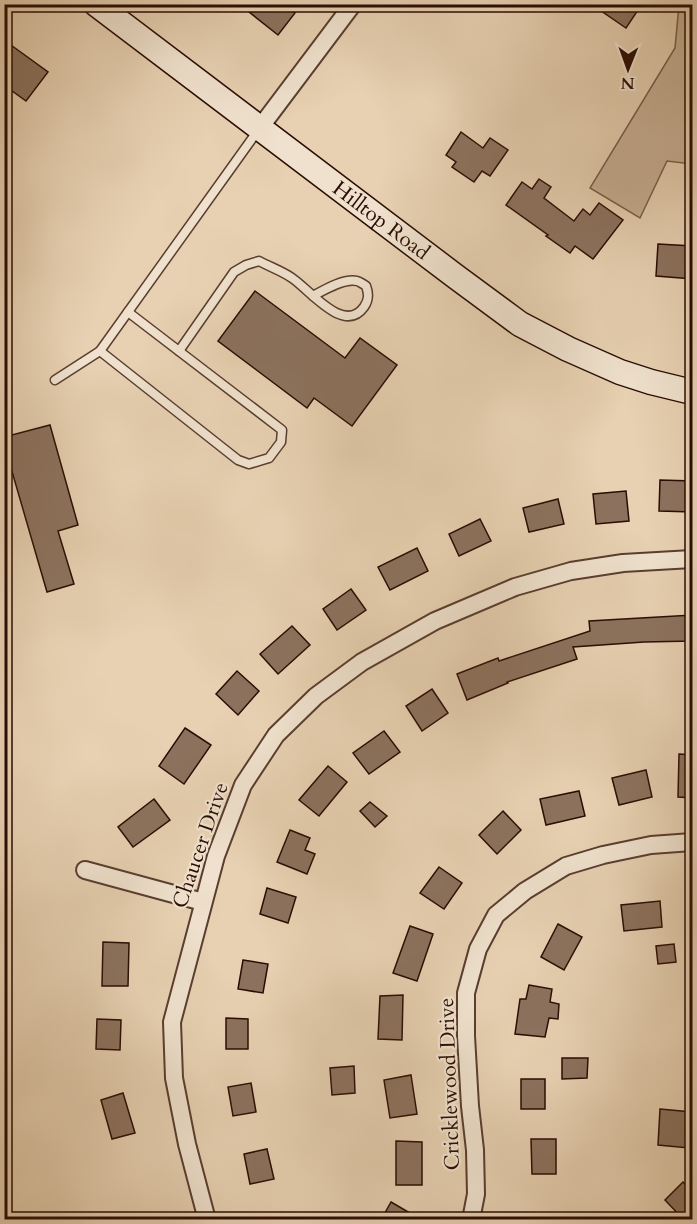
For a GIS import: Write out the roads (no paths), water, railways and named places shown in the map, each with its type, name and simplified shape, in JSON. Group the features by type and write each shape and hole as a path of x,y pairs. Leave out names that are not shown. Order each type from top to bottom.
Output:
{"main road":[{"name":"Hilltop Road","path":"96,4 520,324 620,372 693,392"}],"street":[{"path":"259,129 352,4"},
{"name":"Chaucer Drive","path":"207,1220 187,1144 174,1078 172,1022 216,856 243,785 276,735 316,696 362,662 435,621 515,587 571,571 623,563 693,559"},
{"name":"Cricklewood Drive","path":"471,1220 476,1194 466,1036 466,993 478,949 496,915 525,891 566,866 603,855 651,845 693,842"},
{"path":"85,870 203,902"}],"lane":[{"path":"55,380 100,351 259,129"},
{"path":"179,351 234,272 246,265 259,261 292,278 314,296 334,312 340,315 351,316 361,312 368,302 366,286 357,281 340,283 314,296"},
{"path":"100,351 238,460 249,464 269,458 281,442 282,430 128,312"}]}
